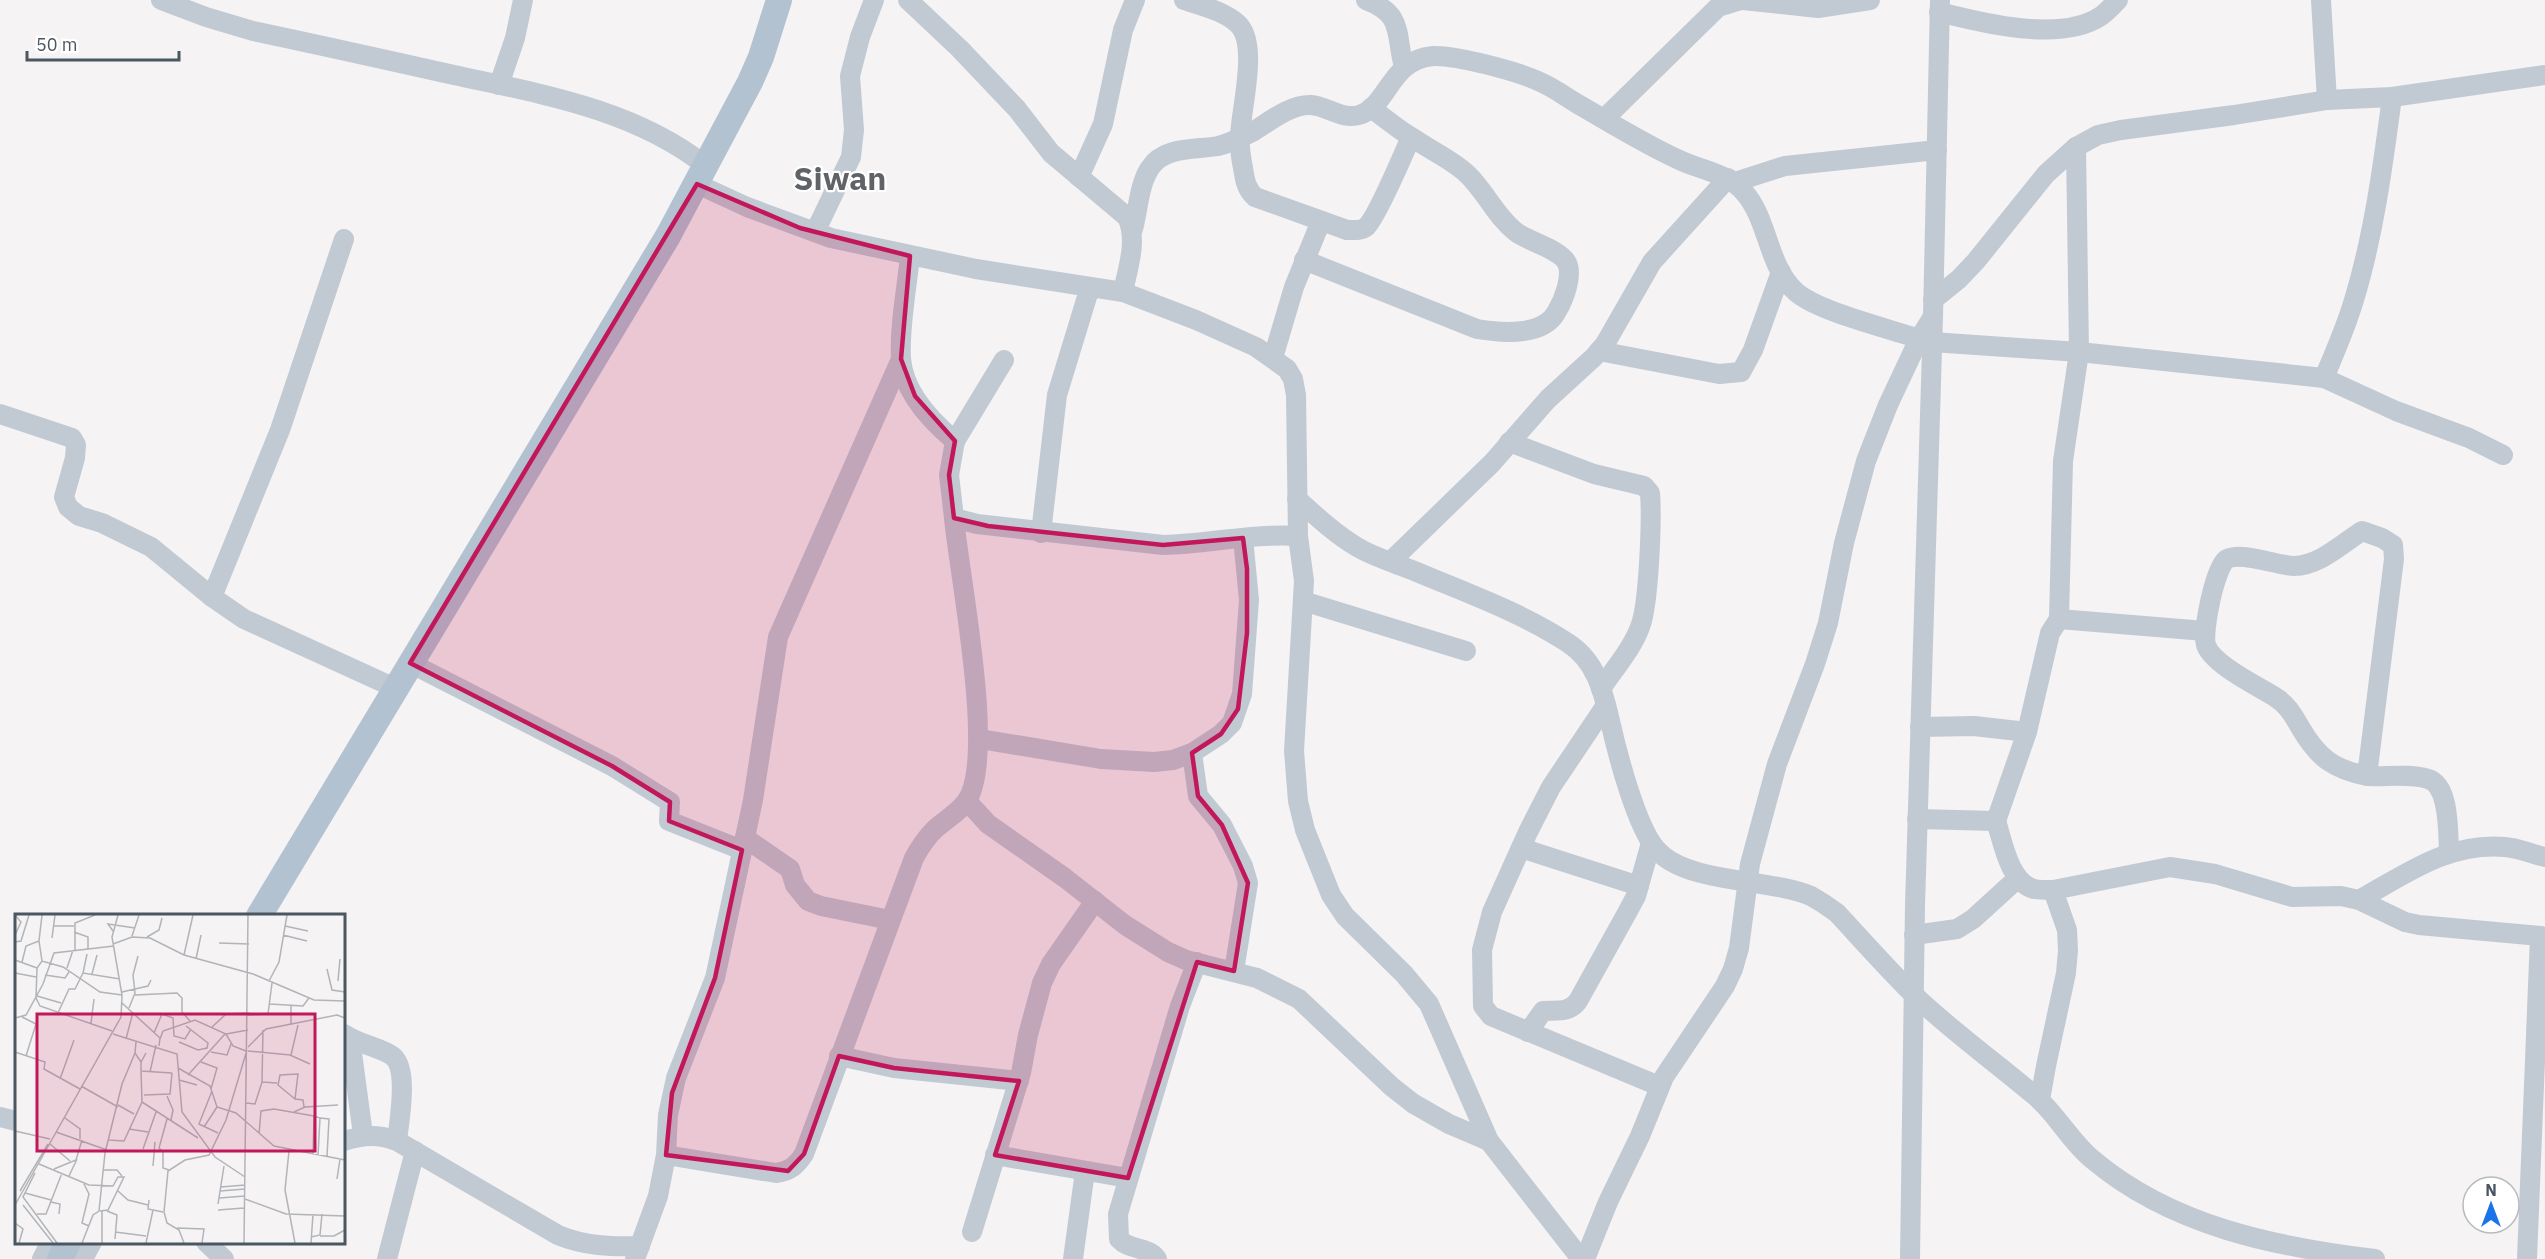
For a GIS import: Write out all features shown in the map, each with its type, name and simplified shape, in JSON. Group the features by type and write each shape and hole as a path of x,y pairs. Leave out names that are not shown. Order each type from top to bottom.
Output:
{"main road":[{"path":"260,914 662,246 762,57 779,0"},
{"path":"60,1259 67,1244"}],"street":[{"path":"161,0 186,5 253,31 566,100 618,117 675,143 701,175 747,207 815,232 910,256 1011,276 1123,292 1196,320 1256,347 1287,369 1293,379 1296,395 1298,536 1304,581 1294,751 1298,801 1305,830 1331,894 1345,916 1404,974 1429,1004 1489,1141 1583,1259 1640,1136 1659,1086 1725,986 1733,969 1739,948 1747,881 1777,764 1828,623 1844,543 1866,461 1888,405 1926,341"},
{"path":"499,85 515,38 523,0"},
{"path":"815,232 851,157 854,130 850,76 860,37 874,0"},
{"path":"908,0 948,37 1017,109 1051,153 1128,217 1133,229"},
{"path":"1078,177 1103,124 1123,30 1135,0"},
{"path":"1184,0 1229,17 1246,35 1249,45 1249,62 1240,139 1248,191 1255,197 1347,230 1366,227 1411,137"},
{"path":"1366,0 1384,8 1392,15 1404,67"},
{"path":"1604,119 1719,7 1742,0 1818,8 1870,0"},
{"path":"1910,1259 1926,341 1933,309 1939,6 2008,28 2040,29 2085,23 2101,16 2118,0"},
{"path":"2321,0 2327,100"},
{"path":"1123,292 1133,229 1150,168 1162,156 1240,139 1301,105 1313,105 1350,116 1360,115 1371,108 1404,67 1415,60 1433,56 1452,58 1536,80 1683,161 1731,180 1755,208 1781,272 1795,291 1826,308 1926,341 2079,352 2324,378 2396,411 2469,438 2503,454"},
{"path":"1933,309 1976,261 2046,174 2076,147 2098,135 2327,100 2392,97 2545,75"},
{"path":"2324,378 2360,281 2381,178 2392,97"},
{"path":"1304,260 1477,329 1538,328 1549,322 1564,297 1569,275 1567,263 1560,255 1518,234 1505,223 1468,174 1371,108"},
{"path":"2076,147 2079,352 2063,452 2059,619 2050,633 2026,732 1996,821 2010,864 2018,878 2032,889 2053,890 2170,867 2215,874 2292,897 2342,896 2359,900 2397,918 2419,925 2543,937 2527,1259"},
{"path":"1390,561 1492,463 1548,399 1599,351 1652,262 1731,180 1785,166 1936,150"},
{"path":"1273,358 1304,260 1321,221"},
{"path":"212,597 279,430 344,239"},
{"path":"345,1141 363,1135 382,1136 397,1141 558,1235 574,1241 637,1252 658,1196 666,1155 672,1093 681,1060 715,978 744,844 763,741 773,658 778,637 901,359 910,256"},
{"path":"1599,351 1719,374 1741,372 1753,350 1781,272"},
{"path":"1041,533 1057,395 1090,287"},
{"path":"901,359 915,396 929,417 955,441"},
{"path":"666,1155 776,1173 788,1171 797,1164 804,1154 914,858 922,843 967,801 973,786 980,740 949,475 955,441 1004,360"},
{"path":"0,414 72,438 76,445 75,458 64,497 68,507 79,516 102,523 151,547 212,597 252,623 395,688"},
{"path":"1509,442 1594,474 1644,486 1650,493 1645,597 1641,625 1604,697 1551,787 1492,912 1482,950 1483,1006 1491,1016 1659,1086"},
{"path":"1297,499 1346,539 1372,554 1527,621 1569,643 1585,657 1595,673 1633,800 1646,834 1666,858 1679,865 1790,890 1826,904 1838,913 1914,994 2040,1100 2068,1135 2090,1158 2110,1174 2163,1205 2201,1221 2309,1255 2375,1259"},
{"path":"954,518 977,524 1041,533 1163,545 1190,545 1278,535 1298,536"},
{"path":"2367,776 2394,559 2392,545 2382,538 2362,531 2324,556 2306,564 2294,566 2239,557 2228,559 2221,566 2216,580 2205,631 2206,647 2217,659 2277,698 2289,709 2311,744 2325,759 2343,771 2367,776 2430,779 2440,787 2444,800 2449,852"},
{"path":"980,740 1130,762 1173,760 1191,753 1221,734 1232,723 1242,694 1249,600 1243,538"},
{"path":"1303,601 1466,651"},
{"path":"2059,619 2205,631"},
{"path":"410,663 612,766 670,802 669,821 744,844 790,869 795,885 808,901 821,906 890,920"},
{"path":"1920,727 1974,726 2026,732"},
{"path":"1191,753 1198,796 1222,825 1244,866 1248,884 1234,970"},
{"path":"967,801 988,824 1125,925 1168,952 1257,978 1299,999 1390,1086 1414,1104 1449,1124 1489,1141"},
{"path":"1917,819 1996,821"},
{"path":"1528,1032 1543,1011 1566,1011 1573,1008 1578,1001 1629,911 1652,843"},
{"path":"2359,900 2449,852 2462,848 2505,847 2545,857"},
{"path":"1521,848 1639,886"},
{"path":"1914,935 1957,929 1973,919 2018,878"},
{"path":"2040,1100 2066,973 2068,950 2067,930 2053,890"},
{"path":"972,1232 1019,1081 1032,1016 1042,983 1051,964 1095,901"},
{"path":"1157,1259 1152,1253 1125,1245 1119,1239 1118,1214 1180,1006 1197,962"},
{"path":"347,1036 360,1094 363,1135"},
{"path":"347,1036 394,1057 400,1066 402,1080 397,1141"},
{"path":"839,1056 894,1068 1019,1081"},
{"path":"0,1117 15,1121"},
{"path":"387,1259 415,1151"},
{"path":"995,1155 1128,1178"},
{"path":"1073,1259 1085,1171"},
{"path":"42,1259 50,1244"},
{"path":"83,1259 91,1244"},
{"path":"208,1244 224,1259"}],"highlighted area":[{"path":"697,184 800,228 910,256 901,359 915,396 955,441 949,475 954,518 988,526 1163,545 1243,538 1247,569 1247,633 1238,709 1221,734 1192,753 1198,796 1222,825 1248,883 1234,971 1197,962 1128,1178 995,1155 1019,1081 894,1068 839,1056 804,1154 788,1171 666,1155 672,1093 715,978 742,850 669,821 670,802 612,766 410,663"}],"district":[{"name":"Siwan","path":"840,179"}]}
